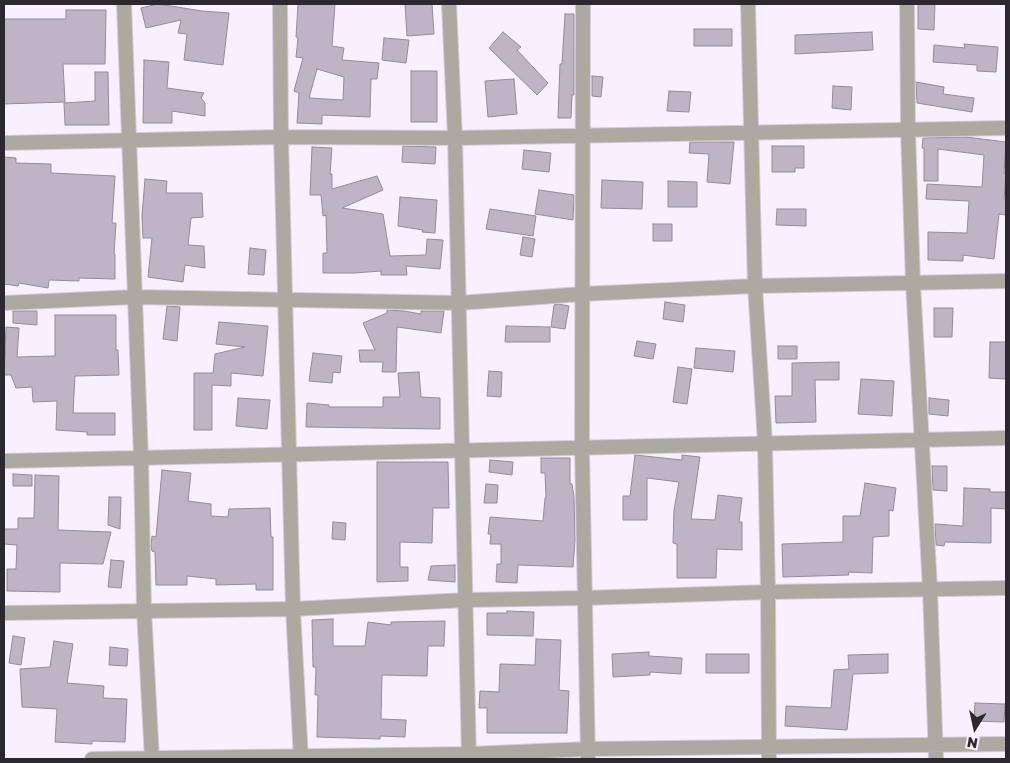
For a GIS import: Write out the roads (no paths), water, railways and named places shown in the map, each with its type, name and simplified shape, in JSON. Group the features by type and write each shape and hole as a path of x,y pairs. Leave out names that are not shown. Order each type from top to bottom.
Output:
{"street":[{"path":"124,4 141,458 144,610 152,759"},
{"path":"280,4 281,137 293,609 301,758"},
{"path":"449,4 455,138 469,756"},
{"path":"584,4 582,448 588,754"},
{"path":"748,4 755,286 765,444 769,753"},
{"path":"907,4 908,131 913,283 930,590 935,752"},
{"path":"4,144 281,137 455,138 1006,128"},
{"path":"4,303 135,297 459,303 582,294 755,286 1006,281"},
{"path":"4,461 1006,438"},
{"path":"4,613 293,609 466,600 1006,588"},
{"path":"92,759 935,752 1006,744"}]}
